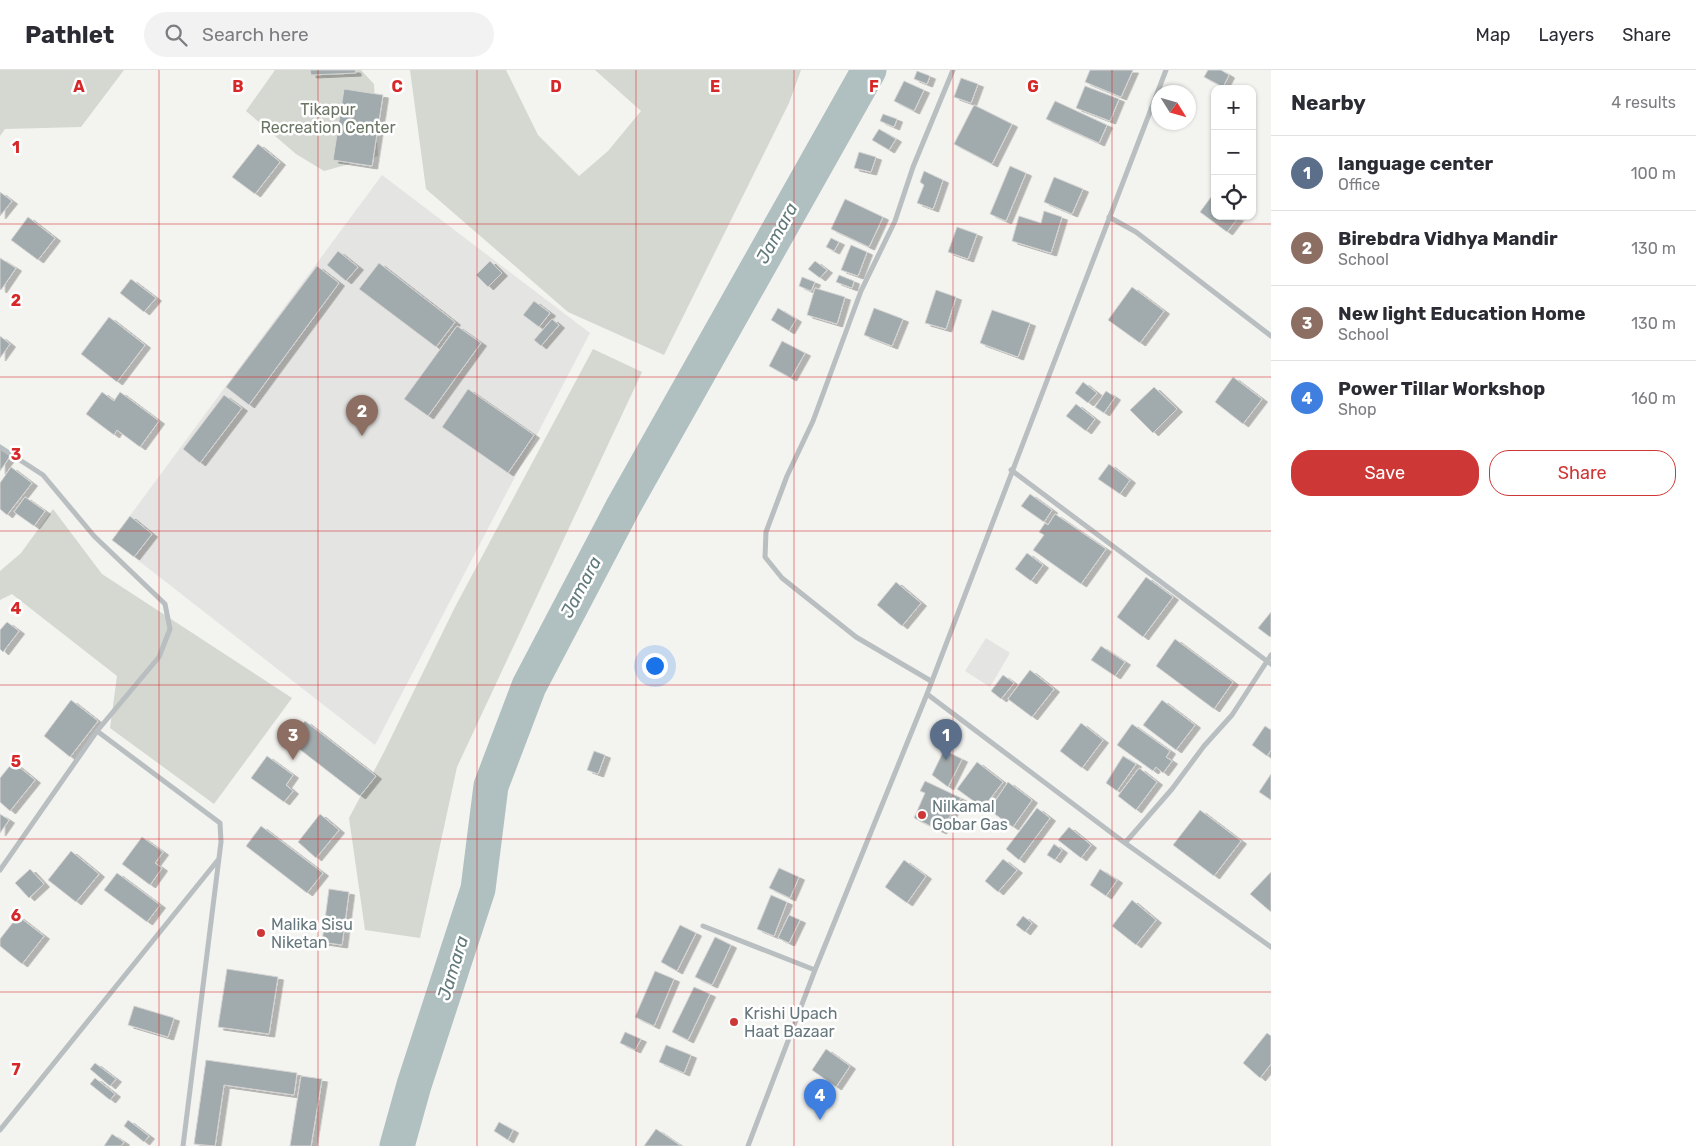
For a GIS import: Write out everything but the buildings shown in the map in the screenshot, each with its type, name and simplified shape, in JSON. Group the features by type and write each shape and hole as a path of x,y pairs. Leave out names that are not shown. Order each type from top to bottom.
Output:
{"street":[{"path":"931,681 856,638 808,596 782,578 765,557 766,532 788,476 813,421 861,291 895,221 913,167 953,70"},
{"path":"748,1146 815,970 927,694 1011,470 1166,70"},
{"path":"1109,217 1136,232 1271,336"},
{"path":"0,447 43,475 94,536 165,604 170,629 159,657 97,731 0,870"},
{"path":"1011,470 1269,663"},
{"path":"1125,843 1172,789 1204,746 1232,715 1269,663 1271,655"},
{"path":"927,694 1125,843 1271,947"},
{"path":"97,731 220,823 221,842 183,1146"},
{"path":"0,1130 218,860"},
{"path":"703,926 815,970"}],"shaded area":[{"path":"382,175 590,333 375,745 112,540"},
{"path":"986,638 1010,653 990,687 965,671"}],"green space":[{"path":"0,70 124,70 81,127 5,129 0,136"},
{"name":"Tikapur Recreation Center","path":"275,70 361,70 374,84 378,156 324,171 296,154 246,111"},
{"path":"410,70 506,70 538,135 579,176 608,151 641,111 595,70 801,70 789,103 664,355 568,312 426,189"},
{"path":"593,349 642,372 457,767 420,938 365,930 349,818 384,752 455,607"},
{"path":"53,509 102,574 292,698 214,804 110,728 117,676 12,594 0,600 0,571 21,553"}],"waterway":[{"name":"Jamara","path":"397,1146 414,1085 478,889 491,786 529,686 624,505 869,70"}],"place":[{"name":"Birebdra Vidhya Mandir","path":"362,436"},
{"name":"New light Education Home","path":"293,760"},
{"name":"language center","path":"946,760"},
{"name":"Nilkamal Gobar Gas","path":"922,815"},
{"name":"Malika Sisu Niketan","path":"261,933"},
{"name":"Krishi Upach Haat Bazaar","path":"734,1022"},
{"name":"Power Tillar Workshop","path":"820,1120"}]}
